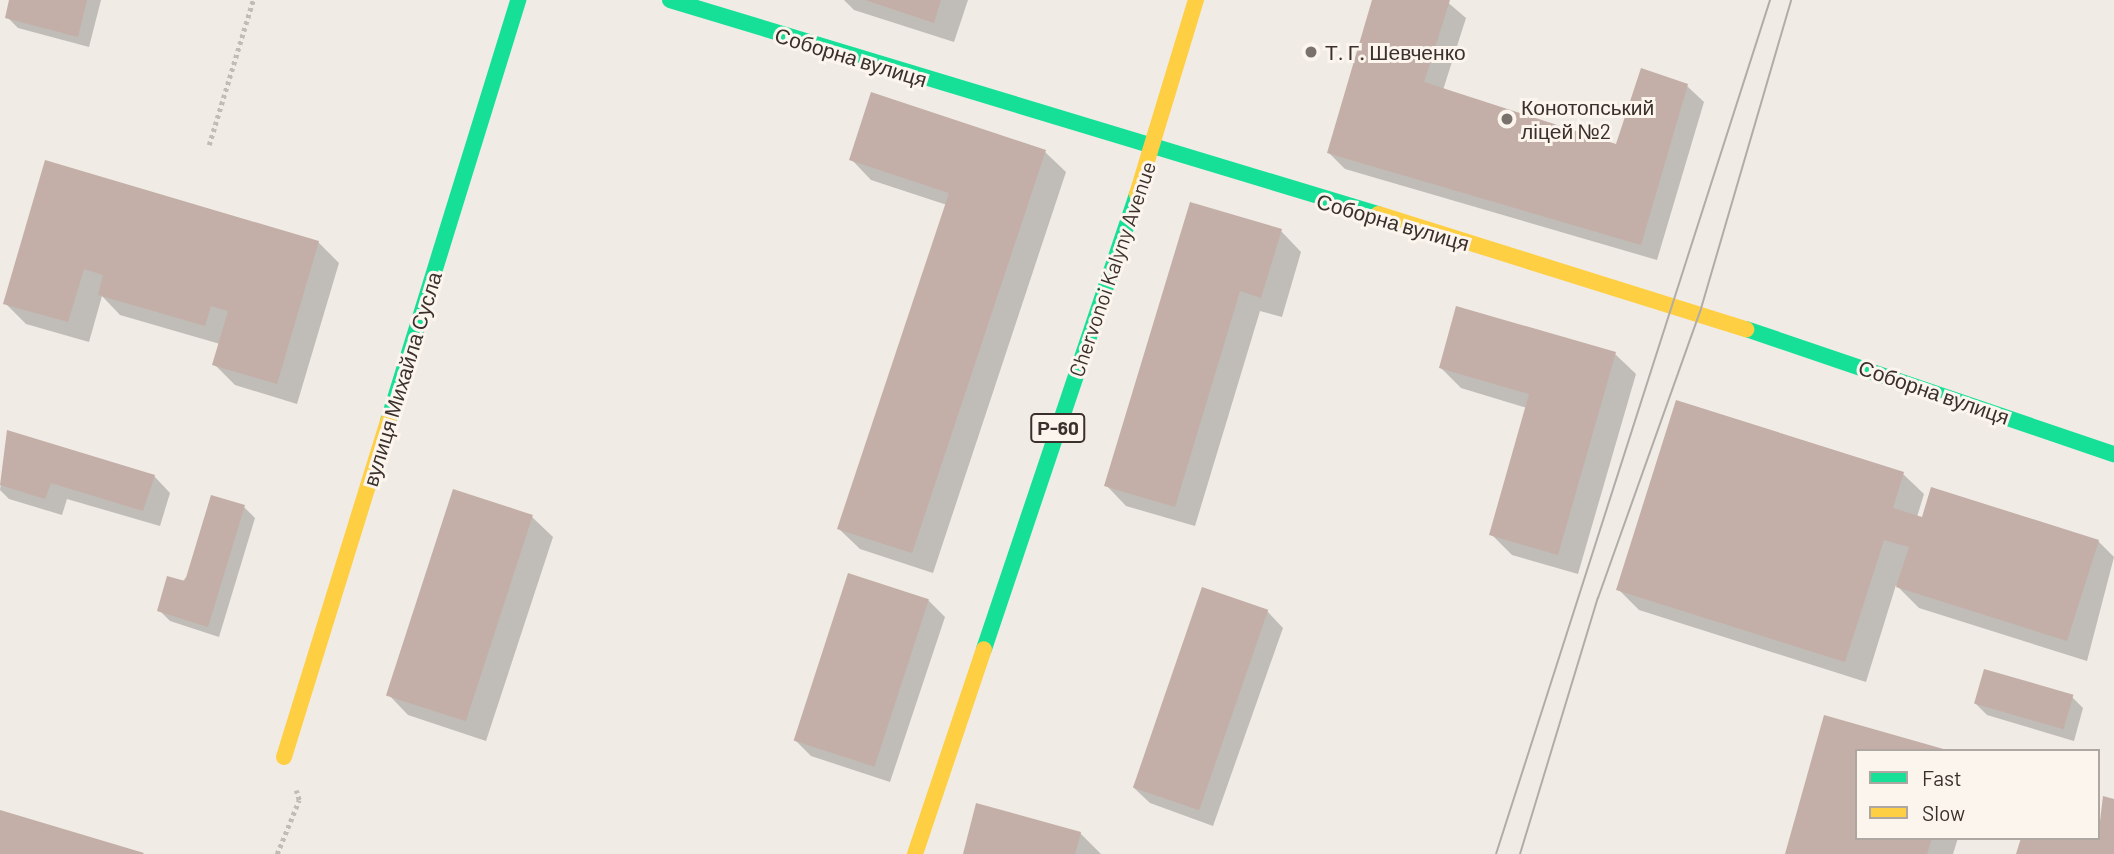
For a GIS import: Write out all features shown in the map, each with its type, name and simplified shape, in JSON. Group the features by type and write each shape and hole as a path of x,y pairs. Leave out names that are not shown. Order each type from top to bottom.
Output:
{"street":[{"name":"вулиця Михайла Сусла","path":"284,757 518,0"},
{"name":"Соборна вулиця","path":"670,0 1152,150 1677,305 2114,454"},
{"name":"Chervonoi Kalyny Avenue","path":"915,854 1152,150 1196,0"}],"path":[{"path":"209,145 253,0"},
{"path":"277,854 299,800 284,757"}],"building":[{"path":"9,0 87,0 78,37 5,18"},
{"path":"865,0 941,0 934,23"},
{"path":"1372,0 1450,0 1424,82 1616,144 1641,68 1688,84 1641,245 1327,153"},
{"path":"871,92 1046,150 912,553 837,529 949,193 849,160"},
{"path":"45,160 319,241 277,384 212,365 228,311 211,306 205,326 98,295 103,275 84,269 68,322 3,304"},
{"path":"1190,202 1282,229 1261,298 1240,291 1175,507 1104,486"},
{"path":"1456,306 1616,352 1558,555 1489,535 1529,394 1439,368"},
{"path":"1676,400 1904,472 1893,508 1922,517 1931,487 2099,540 2067,641 1896,587 1909,547 1884,540 1845,662 1616,590"},
{"path":"7,430 155,475 143,511 51,483 45,499 0,485"},
{"path":"453,489 533,515 466,721 386,695"},
{"path":"211,495 245,505 208,627 157,611 167,576 185,581"},
{"path":"848,573 929,599 874,767 794,740"},
{"path":"1202,587 1268,610 1199,810 1133,787"},
{"path":"1984,669 2073,695 2063,729 1974,704"},
{"path":"1824,715 1943,749 1855,749 1855,840 1931,840 1927,854 1785,854"},
{"path":"2103,796 2114,799 2114,854 2016,854 2020,840 2100,840"},
{"path":"976,803 1081,832 1075,854 963,854"},
{"path":"0,810 144,853 0,854"}],"tram line":[{"path":"1496,854 1770,0"},
{"path":"1520,854 1598,598 1700,312 1791,0"}],"traffic: fast":[{"path":"388,421 518,0"},
{"path":"670,0 1378,214"},
{"path":"984,649 1137,194"},
{"path":"1746,329 2114,454"}],"traffic: slow":[{"path":"1137,194 1196,0"},
{"path":"1378,214 1746,329"},
{"path":"284,757 388,421"},
{"path":"915,854 984,649"}],"place":[{"name":"Т. Г. Шевченко","path":"1311,52"},
{"name":"Конотопський ліцей №2","path":"1507,119"}]}
